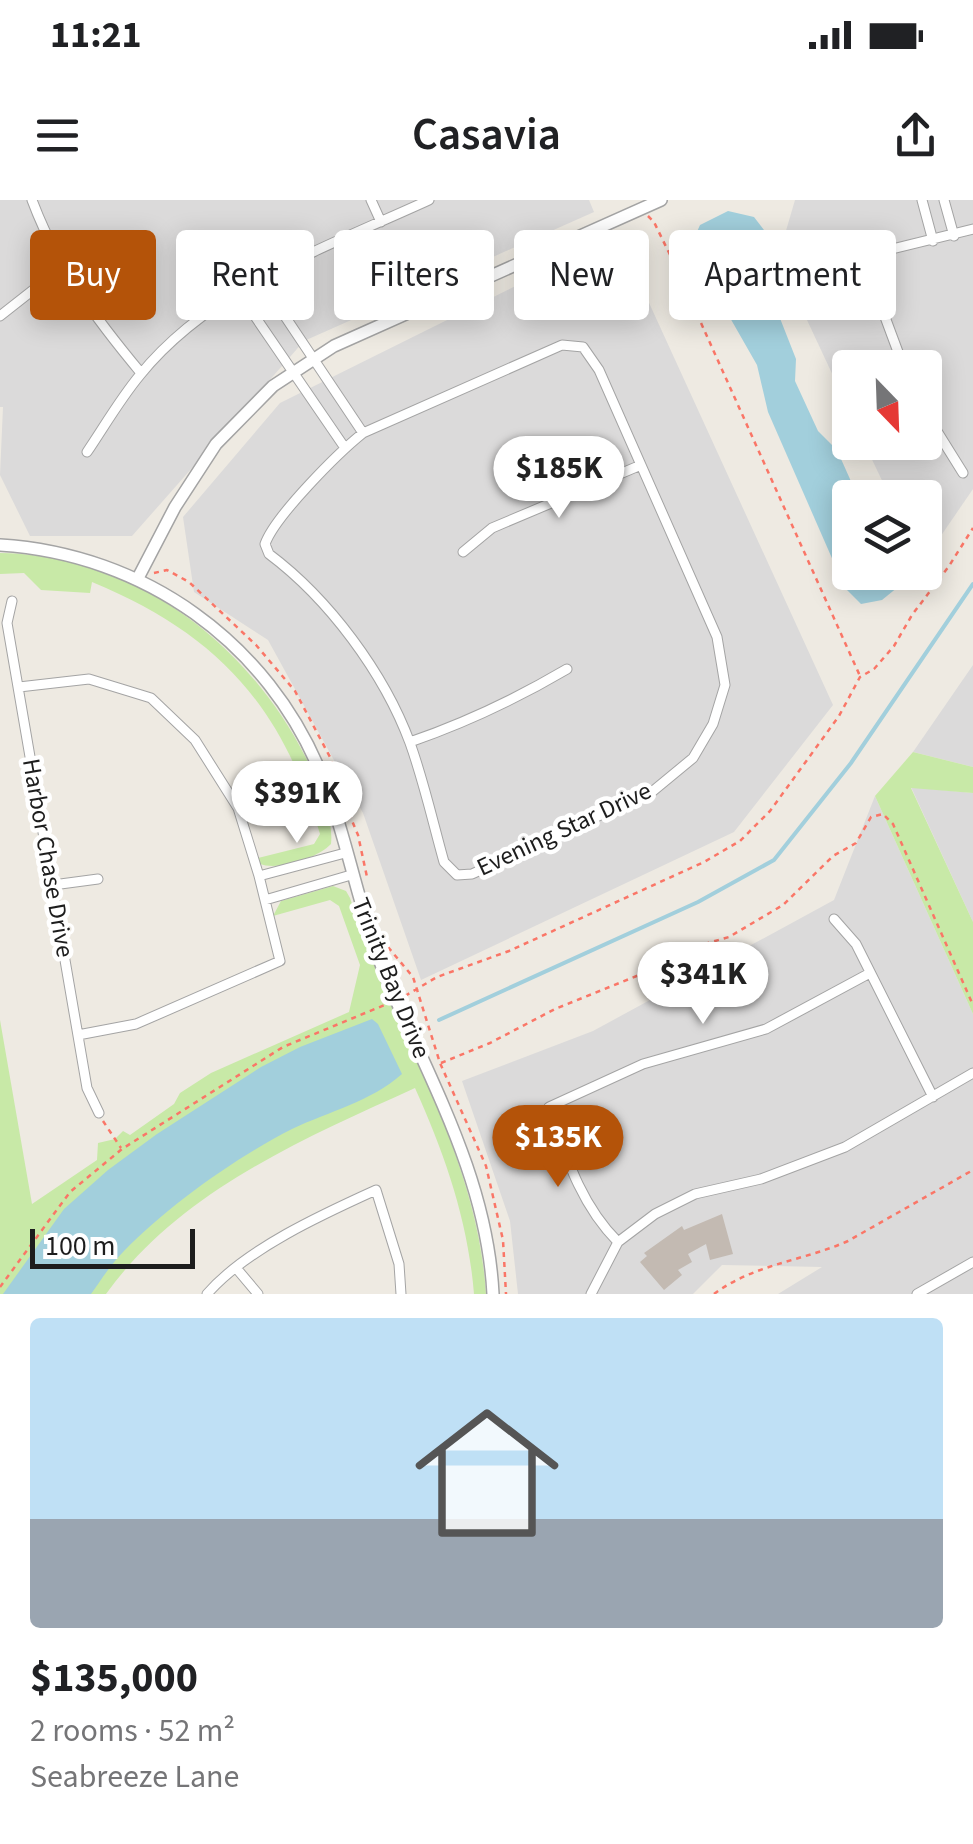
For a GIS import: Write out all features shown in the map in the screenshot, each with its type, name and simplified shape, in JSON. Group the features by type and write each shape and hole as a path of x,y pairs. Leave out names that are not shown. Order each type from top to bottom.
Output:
{"street":[{"path":"32,200 45,230"},
{"path":"371,200 382,222"},
{"path":"314,254 429,200"},
{"path":"138,578 175,506 216,444 274,386 334,346 661,200"},
{"path":"922,200 933,241"},
{"path":"944,200 954,236"},
{"path":"897,350 869,274 870,260 888,250 973,229"},
{"path":"0,316 30,292"},
{"path":"96,320 141,374"},
{"path":"86,452 141,374 199,320"},
{"path":"257,320 345,448"},
{"path":"287,320 363,433 279,522 265,544 269,554 333,617 376,674 410,742 520,697 567,669"},
{"name":"Evening Star Drive","path":"363,433 562,345 583,348 599,370 718,637 725,686 714,724 693,758 653,792 472,874 457,875 444,862 410,742"},
{"path":"942,439 963,473"},
{"path":"463,552 492,528 641,465"},
{"name":"Trinity Bay Drive","path":"0,546 80,557 138,578 202,617 264,676 310,748 324,779 384,972 468,1164 487,1237 493,1294"},
{"name":"Harbor Chase Drive","path":"12,601 7,623 78,1035 88,1088 99,1113"},
{"path":"19,687 88,678 151,698 195,740 238,808 260,876 280,961 136,1024 78,1035"},
{"path":"260,876 345,853"},
{"path":"265,900 351,875"},
{"path":"53,885 98,879"},
{"path":"834,919 856,944 933,1097"},
{"path":"618,1242 578,1188 549,1106 642,1064 766,1029 870,973"},
{"path":"592,1294 618,1242 655,1214 696,1194 761,1179 845,1146 973,1072"},
{"path":"207,1294 237,1269 314,1218 376,1190 399,1264 401,1294"},
{"path":"917,1294 973,1262"},
{"path":"237,1269 258,1294"}],"path":[{"path":"644,208 674,263 860,677"},
{"path":"402,998 437,977 509,951 704,862 740,841 770,811 840,716 860,677 874,669 894,646 973,528"},
{"path":"440,1063 644,973 678,952 729,937 783,906 833,856 856,844 871,817 877,814 883,814 893,824 973,1005"},
{"path":"0,1287 70,1192 122,1149 283,1047 389,1004"},
{"path":"99,1113 122,1149"},
{"path":"714,1294 751,1272 848,1242 973,1170"}],"shaded area":[{"path":"0,200 589,200 594,212 554,230 514,230 514,248 494,256 494,230 334,230 334,320 351,320 304,341 132,536 30,536 0,475"},
{"path":"795,200 973,200 973,489 942,534 942,480 882,480 872,460 942,460 942,350 832,350 832,374 807,320 896,320 896,230 786,230"},
{"path":"514,287 514,320 649,320 649,303 833,705 734,832 421,980 363,813 268,640 194,592 183,517 280,403 447,320 494,320 494,297"},
{"path":"973,665 973,767 913,752"},
{"path":"911,787 973,793 973,922"},
{"path":"875,796 973,1014 973,1294 778,1294 822,1267 722,1265 693,1294 518,1294 510,1221 462,1081 593,1031 834,900"}],"green space":[{"path":"0,553 49,558 95,569 180,612 218,642 280,714 305,756 328,811 331,844 297,862 260,864 258,858 314,844 320,834 286,747 264,711 209,650 136,602 92,582 90,593 41,590 24,573 0,574"},
{"path":"913,752 973,767 973,793 911,788 973,922 973,1014 875,796"},
{"path":"333,886 346,891 350,898 451,1141 479,1241 486,1294 474,1294 453,1188 415,1088 288,1148 207,1197 136,1258 106,1294 0,1294 0,1020 32,1204 97,1160 98,1143 115,1139 123,1131 130,1135 211,1073 349,1012 360,965 339,906 330,900 273,916 281,901"}],"water":[{"path":"728,211 754,217 764,230 698,230 700,225"},
{"path":"731,320 781,320 796,359 795,381 818,431 832,445 832,460 841,460 850,480 832,480 832,558 768,412 757,365"},
{"path":"847,590 894,590 882,600 861,604"},
{"path":"372,1019 402,1074 390,1084 292,1129 203,1184 124,1251 91,1294 3,1294 64,1209 108,1170 261,1067"}],"building":[{"path":"722,1214 733,1254 710,1260 706,1244 688,1254 692,1262 678,1270 682,1275 664,1290 640,1262 647,1256 644,1253 682,1226 684,1230"}],"waterway":[{"path":"439,1020 698,902 774,860 851,763 973,584"}]}
